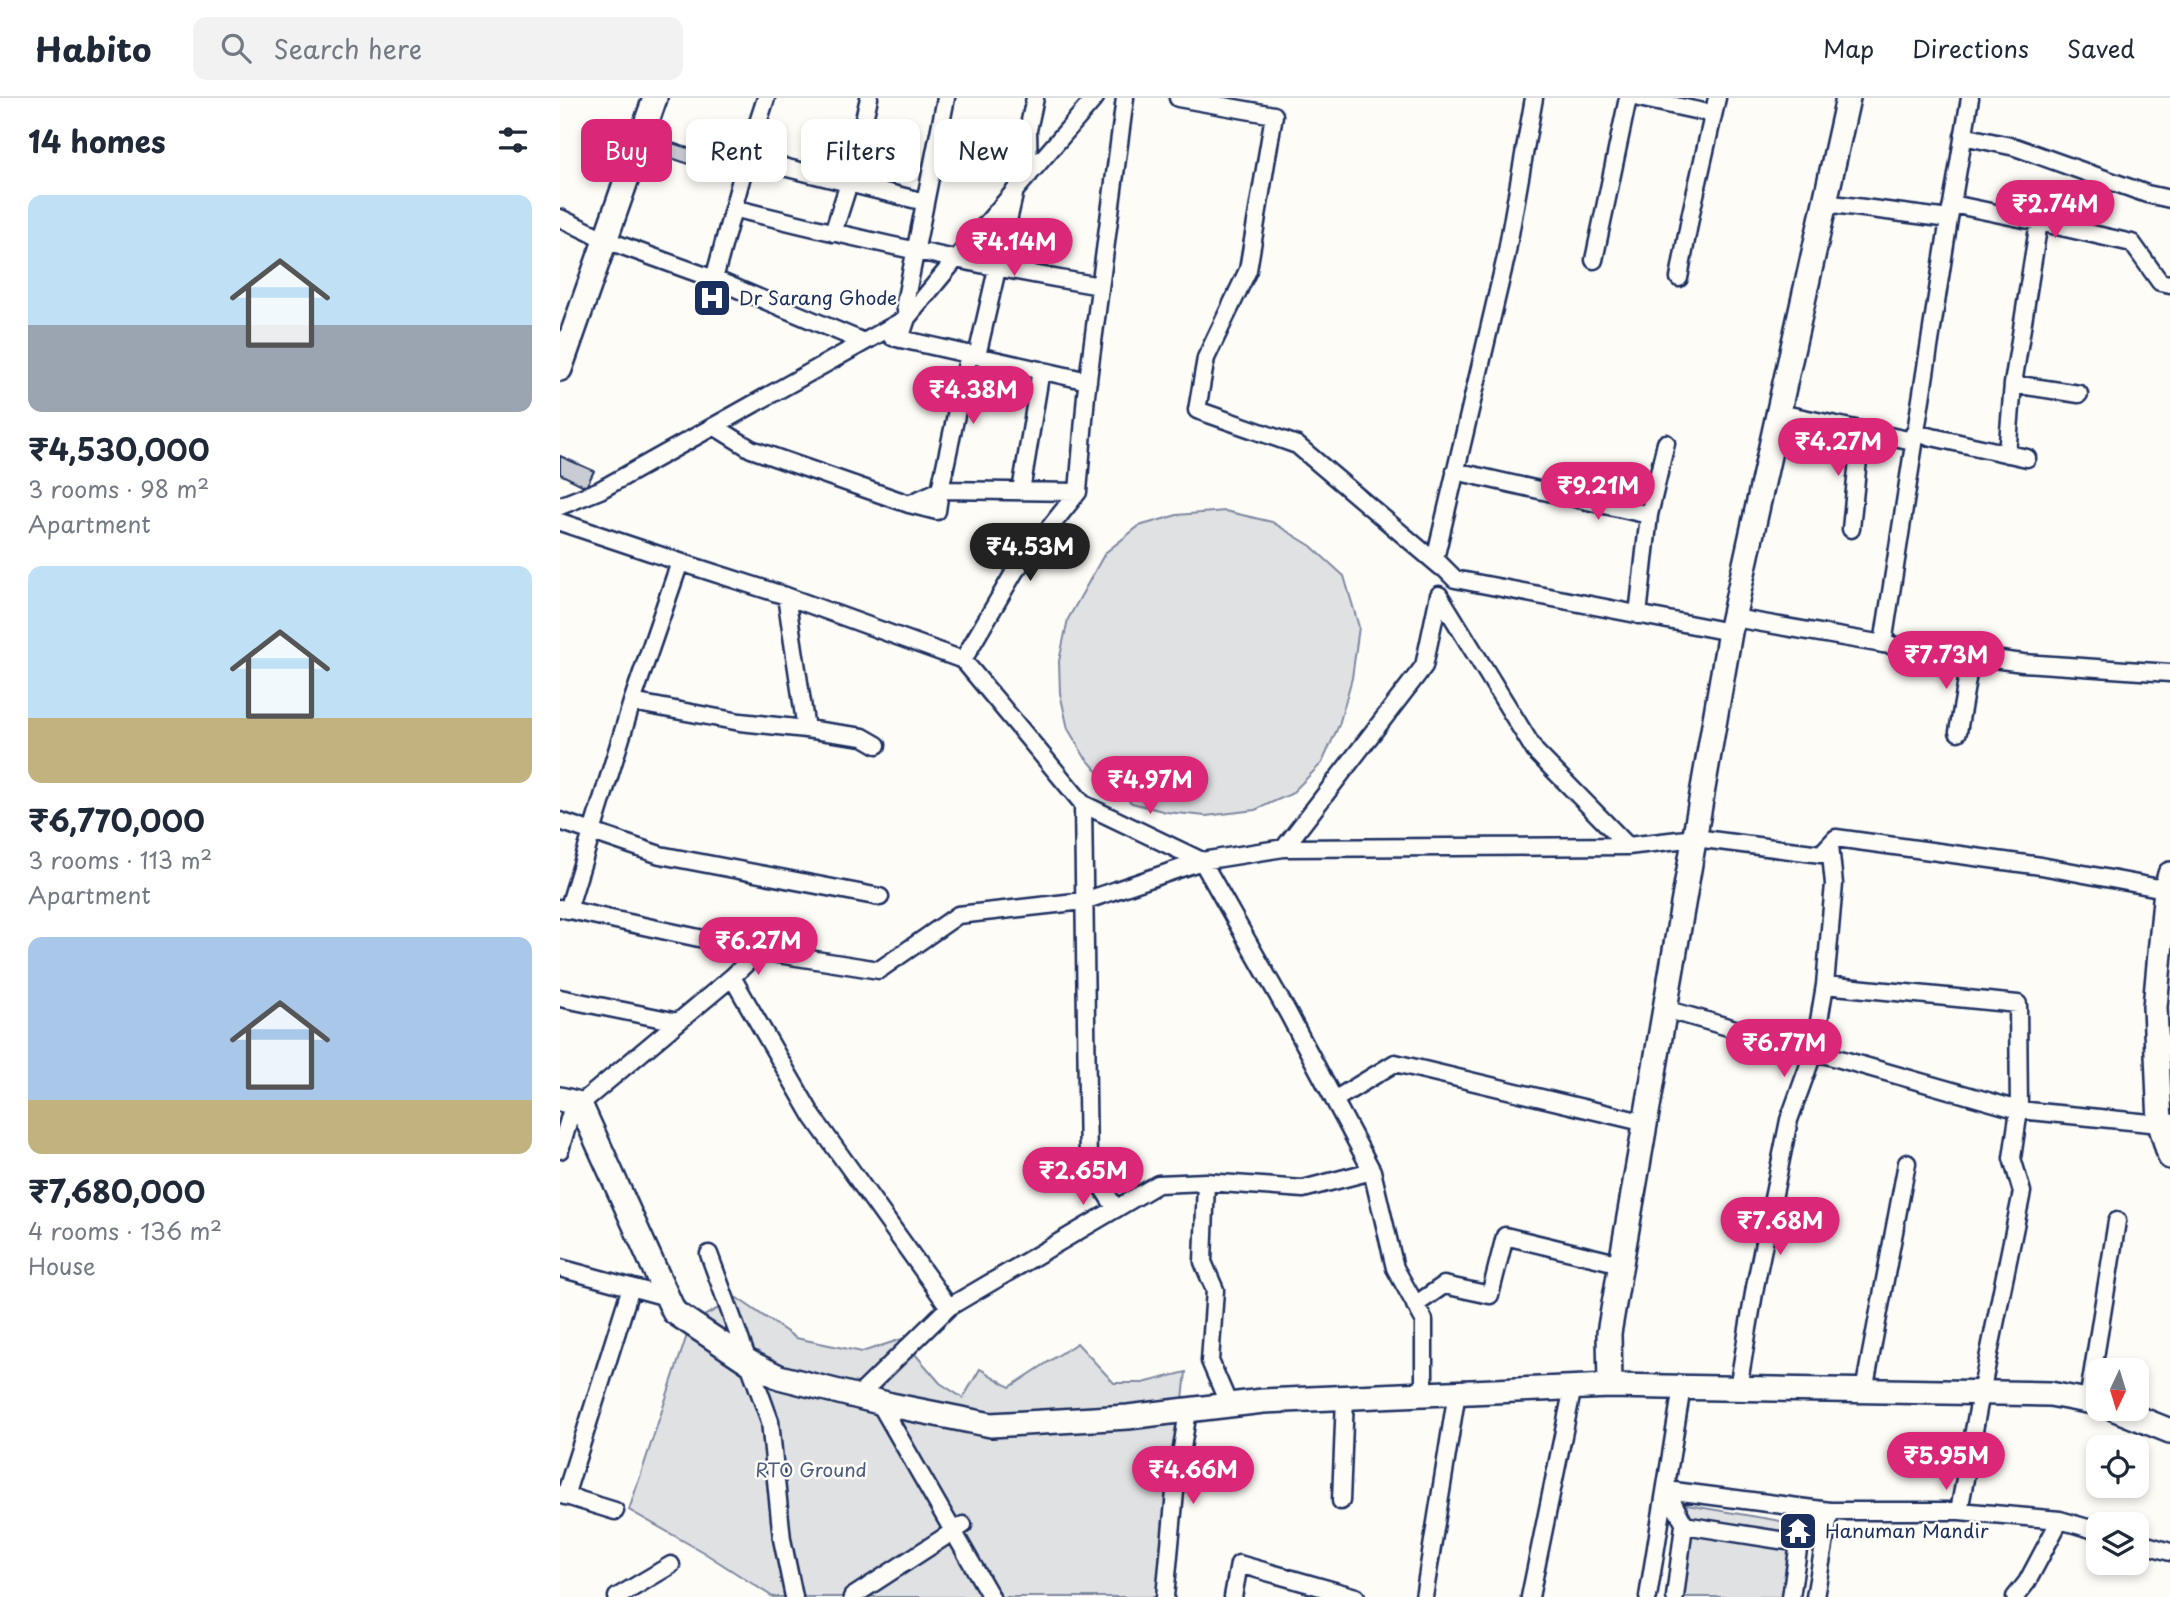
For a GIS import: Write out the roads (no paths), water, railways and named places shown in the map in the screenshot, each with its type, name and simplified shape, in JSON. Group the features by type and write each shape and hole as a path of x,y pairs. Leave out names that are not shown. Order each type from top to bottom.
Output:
{"street":[{"path":"560,369 655,98"},
{"path":"759,119 766,98"},
{"path":"833,233 849,183 869,98"},
{"path":"908,318 905,303 946,98"},
{"path":"1030,119 1035,98"},
{"path":"1032,171 1094,98"},
{"path":"963,660 1015,571 1078,492 1088,381 1125,98"},
{"path":"1178,98 1274,115 1248,270 1206,358 1197,410 1297,445 1455,579 1638,615 2023,663 2170,673"},
{"path":"1455,579 1434,559 1506,257 1534,98"},
{"path":"1594,260 1628,98"},
{"path":"1639,98 1715,106 1679,278"},
{"path":"1610,1386 1609,1333 1732,625 1848,98"},
{"path":"1883,644 1970,98"},
{"path":"1963,136 2015,147 2147,194 2170,199"},
{"path":"787,168 925,202"},
{"path":"715,279 740,182"},
{"path":"901,340 908,318 1023,182"},
{"path":"714,426 751,449 909,504 937,511 1015,192"},
{"path":"1825,202 1950,211 2039,222 2132,243 2160,282 2170,284"},
{"path":"733,208 955,260 1100,286"},
{"path":"560,218 606,240 872,338 901,340 1088,381"},
{"path":"2007,454 2013,384 2039,222"},
{"path":"560,506 600,490 908,318"},
{"path":"1021,491 1041,370"},
{"path":"2013,384 2079,394"},
{"path":"1779,413 1861,430 2028,458"},
{"path":"1851,529 1861,430"},
{"path":"1638,615 1648,515 1665,443"},
{"path":"1455,471 1648,515"},
{"path":"940,490 1078,492"},
{"path":"560,522 786,596 963,660 1083,804 1202,861 1288,1013 1372,1171 1395,1268 1424,1320 1424,1394"},
{"path":"680,562 564,909 759,951 879,970 958,915 1084,901 1202,861 1283,848 1628,846 1695,838 1821,854 1836,838 2169,885 2163,999 2165,1123 2170,1157"},
{"path":"1283,848 1424,666 1439,594 1535,751 1628,846"},
{"path":"786,596 806,729"},
{"path":"1958,732 1971,656"},
{"path":"632,702 740,722 863,737 877,744"},
{"path":"1083,804 1088,1165 1116,1209"},
{"path":"560,821 660,855 880,897"},
{"path":"1738,1388 1755,1287 1789,1120 1814,1051 1825,985 1833,884 1830,845"},
{"path":"560,1150 571,1102 678,1022 759,951"},
{"path":"732,977 813,1117 949,1307"},
{"path":"1825,985 2018,1004 2019,1110 2012,1158 2022,1192 1959,1511"},
{"path":"560,998 678,1022"},
{"path":"1665,1009 2019,1110 2165,1123"},
{"path":"1334,1100 1395,1063 1646,1123"},
{"path":"571,1102 674,1312 750,1362 779,1377 868,1399 991,1424 1188,1411 1264,1401 1610,1386 2050,1394 2086,1401"},
{"path":"1864,1391 1907,1163"},
{"path":"868,1399 949,1307 1157,1184 1206,1182 1303,1189 1372,1171"},
{"path":"1206,1182 1203,1262 1215,1290 1210,1361 1229,1405"},
{"path":"2099,1358 2118,1221"},
{"path":"1415,1305 1444,1285 1490,1294 1505,1236 1621,1264"},
{"path":"709,1254 770,1421 782,1539 794,1597"},
{"path":"560,1268 667,1297"},
{"path":"615,1511 562,1495 631,1287"},
{"path":"1530,1597 1573,1387"},
{"path":"1648,1597 1682,1387"},
{"path":"1424,1597 1457,1392"},
{"path":"1341,1501 1345,1397"},
{"path":"868,1399 958,1529 991,1597"},
{"path":"1165,1597 1175,1492 1188,1411"},
{"path":"2145,1421 2170,1431"},
{"path":"1665,1490 1830,1511 1959,1511 2060,1520 2086,1528"},
{"path":"1665,1490 1685,1525 1675,1597"},
{"path":"1790,1597 1799,1543 1830,1511"},
{"path":"1815,1597 1830,1511"},
{"path":"2015,1597 2027,1582 2060,1520"},
{"path":"1685,1525 1799,1543"},
{"path":"852,1597 958,1529"},
{"path":"2149,1546 2170,1552"},
{"path":"1233,1597 1239,1564 1356,1597"},
{"path":"617,1597 671,1565"}],"place":[{"name":"Dr Sarang Ghode","path":"712,298"},
{"name":"Hanuman Mandir","path":"1798,1531"}],"park label":[{"name":"RTO Ground","path":"811,1470"}]}
